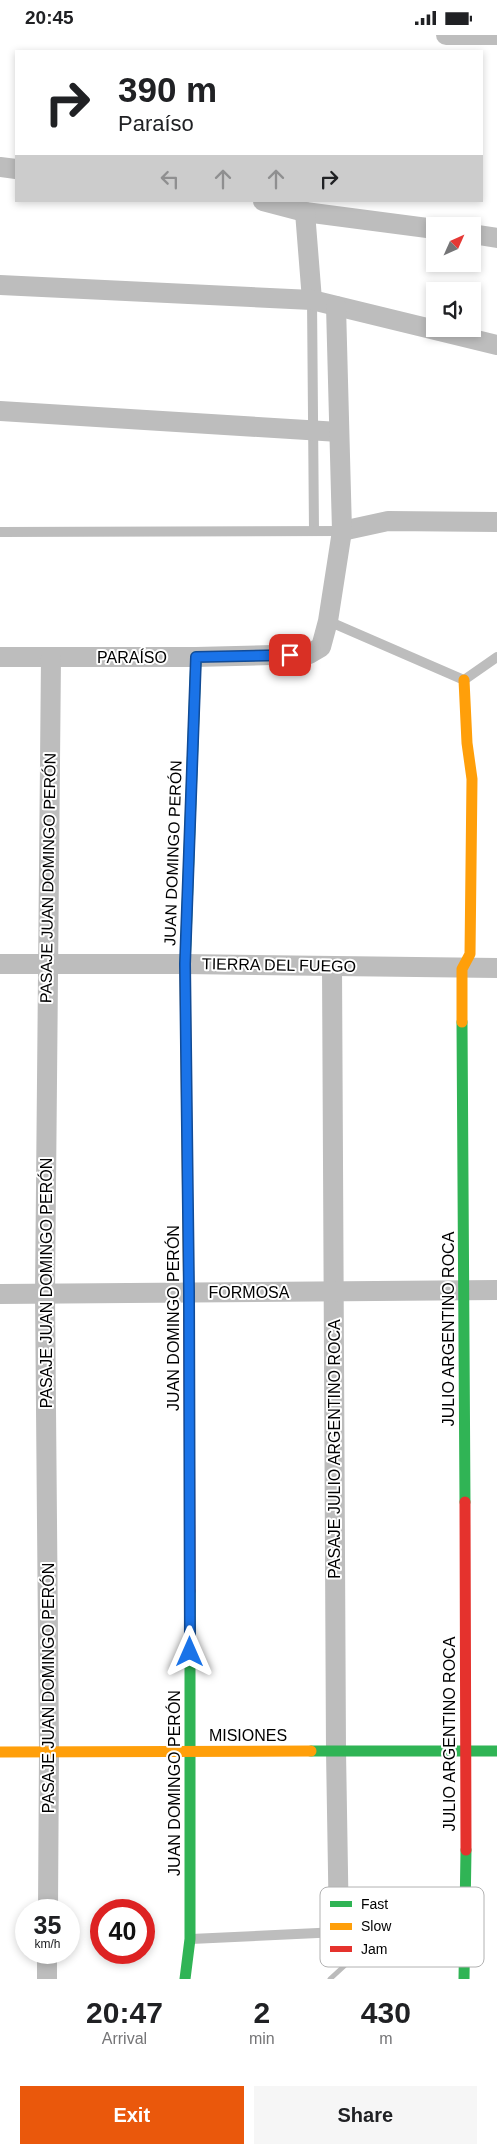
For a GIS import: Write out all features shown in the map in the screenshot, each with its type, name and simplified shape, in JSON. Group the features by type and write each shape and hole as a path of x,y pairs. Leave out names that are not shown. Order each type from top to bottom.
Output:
{"street":[{"path":"446,35 497,35"},
{"path":"0,167 15,169"},
{"path":"267,202 305,212 426,228"},
{"path":"305,212 312,300"},
{"path":"481,235 497,238"},
{"path":"0,285 312,300 497,345"},
{"path":"328,621 342,531 336,306"},
{"path":"0,411 339,432"},
{"path":"342,531 388,521 497,521"},
{"name":"PARAÍSO","path":"0,657 196,657 309,654 321,647 328,621"},
{"name":"PASAJE JUAN DOMINGO PERÓN","path":"48,1899 49,1751 45,1293 50,657"},
{"name":"JUAN DOMINGO PERÓN","path":"185,1979 190,1939 190,1751 189,1292 185,964 196,657"},
{"name":"JULIO ARGENTINO ROCA","path":"464,680 467,743 472,779 470,954 462,969 467,1751 465,1887"},
{"name":"TIERRA DEL FUEGO","path":"0,964 497,968"},
{"name":"PASAJE JULIO ARGENTINO ROCA","path":"332,966 338,1887"},
{"name":"FORMOSA","path":"0,1294 497,1290"},
{"name":"MISIONES","path":"0,1751 497,1751"},
{"path":"47,1964 47,1979"}],"lane":[{"path":"312,300 314,531"},
{"path":"0,531 342,531"},
{"path":"328,621 464,680 497,657"},
{"path":"190,1939 320,1933"}],"waterway":[{"path":"330,1979 343,1967"}],"traffic: fast":[{"path":"185,967 196,657"},
{"path":"462,1022 465,1502"},
{"path":"185,1979 190,1939 190,1591"},
{"path":"311,1751 497,1751"},
{"path":"465,1887 466,1850"},
{"path":"464,1967 464,1979"}],"traffic: slow":[{"path":"462,1022 462,969 470,954 472,779 467,743 464,680"},
{"path":"185,967 189,1320"},
{"path":"0,1752 311,1751"}],"traffic: jam":[{"path":"189,1320 190,1591"},
{"path":"465,1502 466,1850"}],"route":[{"path":"190,1652 189,1292 185,964 196,657 290,655"}]}
